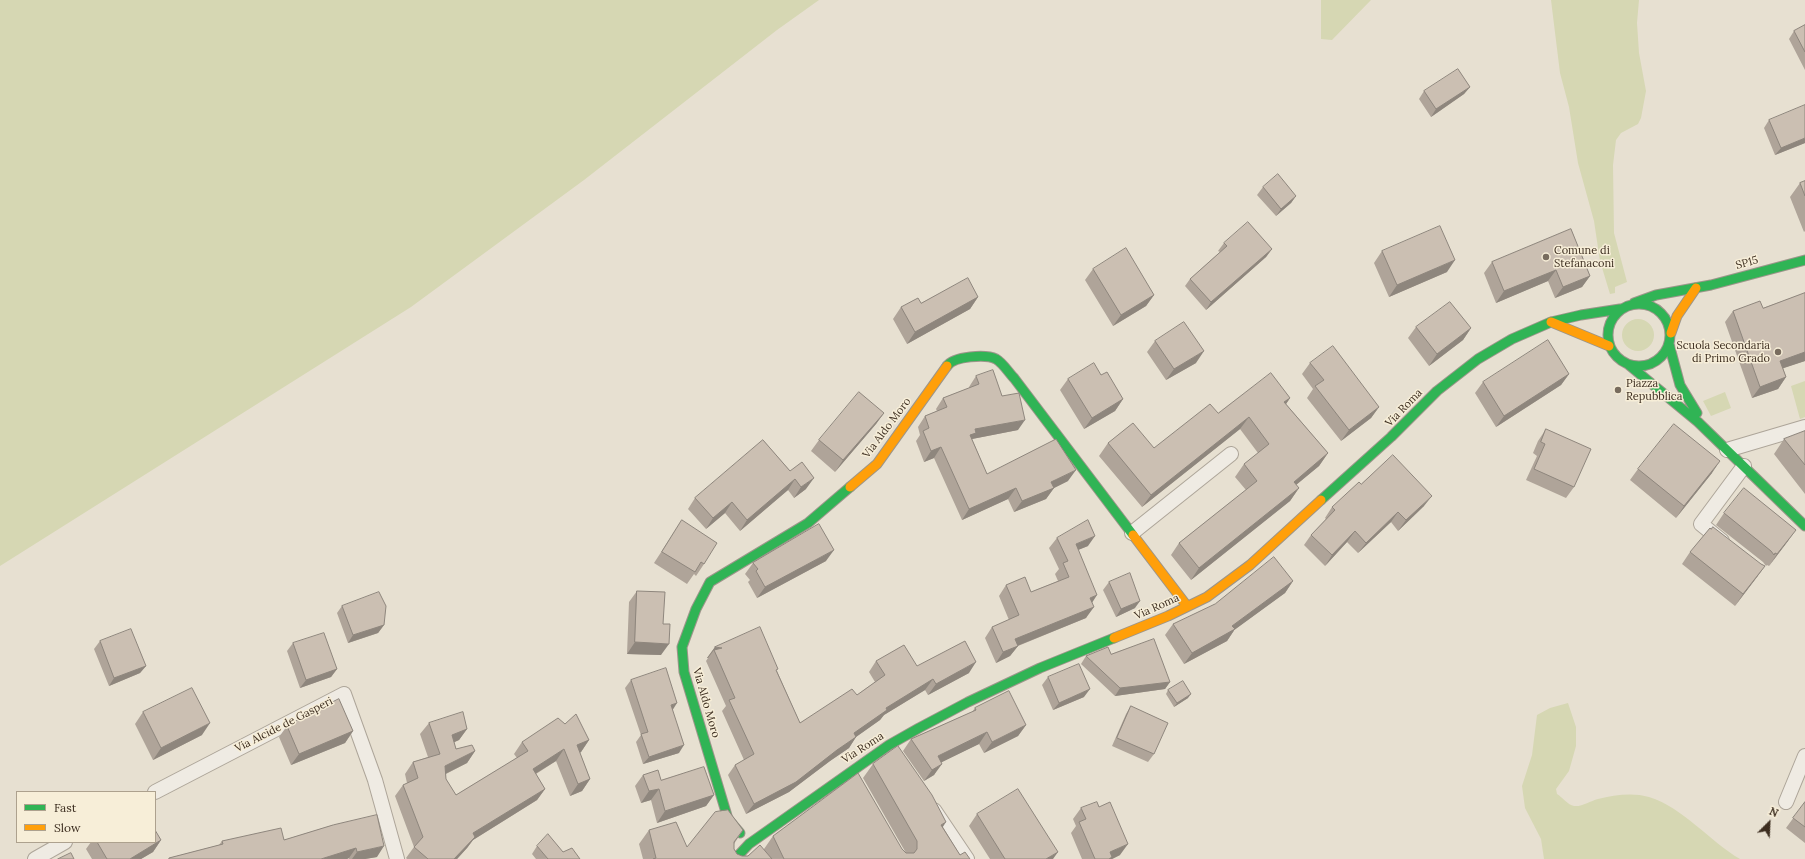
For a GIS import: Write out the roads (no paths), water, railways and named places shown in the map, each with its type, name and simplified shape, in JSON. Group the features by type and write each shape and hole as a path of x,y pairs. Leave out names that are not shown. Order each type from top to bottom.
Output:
{"street":[{"name":"SP15","path":"1623,307 1656,295 1696,288 1805,260"},
{"path":"1629,365 1649,365 1658,360 1669,344 1677,316 1696,288"},
{"path":"1671,333 1664,316 1653,307 1640,303 1623,307 1614,315 1608,330 1609,346 1617,358 1661,389 1709,431 1805,526"},
{"name":"Via Roma","path":"735,859 749,844 849,771 889,745 968,702 1040,668 1117,637 1207,597 1250,565 1391,437 1437,390 1478,359 1512,339 1551,322 1623,307"},
{"path":"1551,322 1609,346"},
{"path":"1669,344 1680,386 1709,431"},
{"name":"Via Aldo Moro","path":"749,844 728,819 684,672 682,647 696,609 710,582 808,523 877,464 950,362 972,356 996,359 1014,378 1188,606"},
{"path":"1728,450 1805,427"},
{"path":"1132,533 1232,454"},
{"path":"1735,551 1701,524 1744,466"},
{"name":"Via Alcide de Gasperi","path":"156,791 344,694 375,780 397,859"},
{"path":"889,745 898,757"},
{"path":"1786,802 1805,756"},
{"path":"849,771 857,785"},
{"path":"928,802 967,859"},
{"path":"35,859 64,843"}],"place":[{"name":"Comune di Stefanaconi","path":"1546,257"},
{"name":"Scuola Secondaria di Primo Grado","path":"1778,352"},
{"name":"Piazza Repubblica","path":"1618,390"}]}
